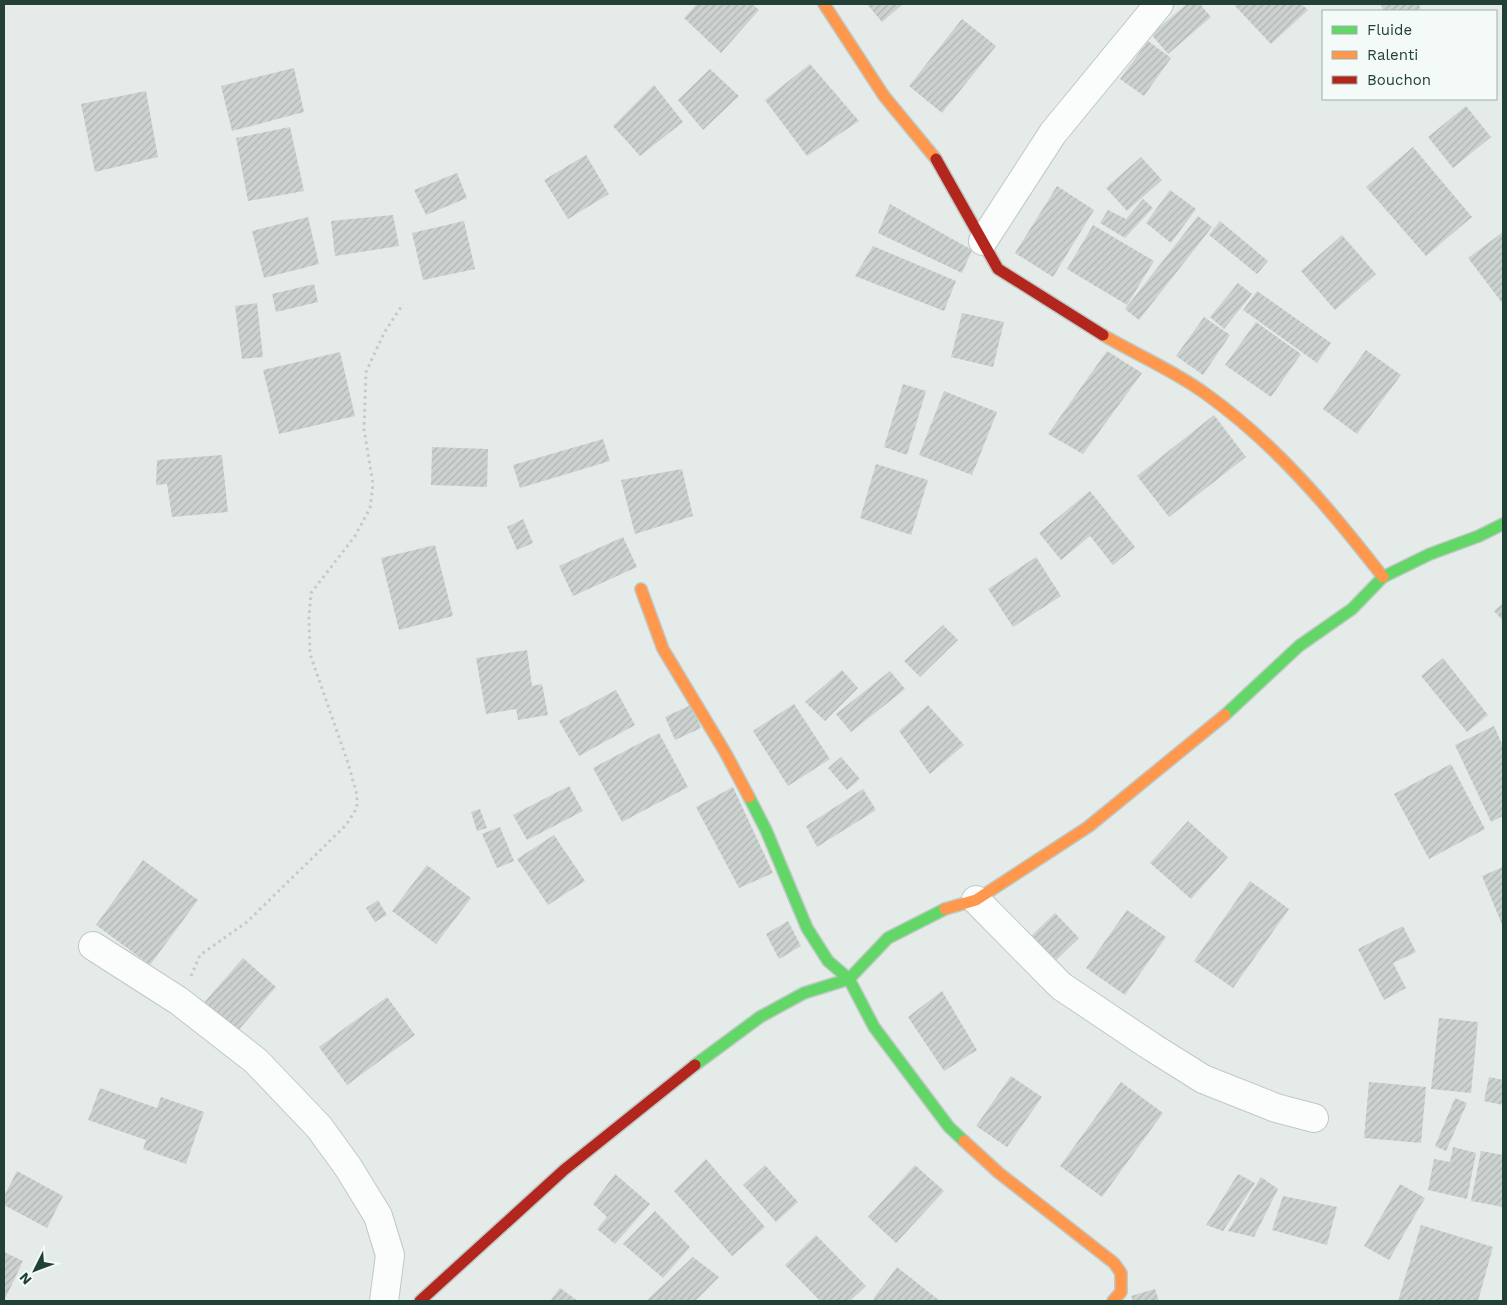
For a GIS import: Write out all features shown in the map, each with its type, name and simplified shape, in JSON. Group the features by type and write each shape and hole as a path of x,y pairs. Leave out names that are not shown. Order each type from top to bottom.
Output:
{"street":[{"path":"824,4 884,96 934,155 998,269 1071,317 1205,393 1261,437 1335,515 1383,577"},
{"path":"983,241 1053,133 1159,4"},
{"path":"420,1301 564,1170 706,1056 760,1017 804,993 849,979 888,938 944,909 976,900 1088,827 1209,730 1300,646 1352,608 1383,577 1430,554 1479,536 1503,524"},
{"path":"641,589 663,649 725,752 766,830 807,928 828,961 849,979 874,1027 949,1128 999,1173 1114,1263 1121,1273 1121,1292 1113,1301"},
{"path":"976,900 1061,986 1152,1047 1203,1079 1276,1108 1314,1118"},
{"path":"93,946 179,1001 256,1061 319,1127 348,1167 378,1216 390,1255 384,1301"}],"path":[{"path":"179,1001 200,955 247,922 346,825 357,808 357,795 348,763 310,654 309,617 311,593 356,536 370,508 373,484 364,429 366,372 384,333 403,304"}],"building":[{"path":"697,4 752,4 759,10 721,53 684,18"},
{"path":"867,4 903,4 882,22"},
{"path":"1187,4 1200,4 1211,17 1168,54 1151,34"},
{"path":"1237,4 1301,4 1308,10 1271,44 1235,6"},
{"path":"1381,4 1419,4 1421,10 1383,10"},
{"path":"962,19 996,46 942,113 909,86"},
{"path":"1148,41 1171,58 1144,96 1120,79"},
{"path":"810,64 859,121 807,156 765,100"},
{"path":"294,68 304,112 232,131 221,86"},
{"path":"710,69 739,96 703,130 678,100"},
{"path":"654,85 683,122 640,156 613,126"},
{"path":"146,91 158,157 95,172 81,104"},
{"path":"1466,106 1491,137 1453,168 1428,137"},
{"path":"290,127 304,191 248,201 236,138"},
{"path":"1413,147 1472,217 1426,256 1366,187"},
{"path":"586,155 609,194 568,219 544,180"},
{"path":"1141,157 1162,180 1127,211 1106,188"},
{"path":"457,173 467,198 426,215 414,190"},
{"path":"1057,186 1094,210 1053,277 1015,253"},
{"path":"1170,190 1196,209 1171,243 1146,223"},
{"path":"1143,199 1153,208 1125,238 1100,223 1108,210 1126,219"},
{"path":"890,204 972,250 962,273 878,233"},
{"path":"393,215 399,246 335,256 331,221"},
{"path":"1198,216 1212,227 1139,320 1125,309"},
{"path":"308,217 319,264 264,278 252,231"},
{"path":"464,221 475,269 423,280 412,233"},
{"path":"1220,221 1268,261 1257,274 1209,235"},
{"path":"1093,225 1154,261 1127,305 1067,269"},
{"path":"1503,232 1503,304 1468,258"},
{"path":"1342,235 1376,274 1335,310 1301,271"},
{"path":"873,246 956,281 944,311 855,276"},
{"path":"1238,283 1252,294 1224,329 1210,317"},
{"path":"314,284 318,302 276,312 272,294"},
{"path":"1257,291 1331,343 1317,363 1243,310"},
{"path":"257,303 263,357 242,359 235,306"},
{"path":"962,313 1004,322 993,367 951,357"},
{"path":"1204,317 1230,335 1203,375 1176,356"},
{"path":"1256,322 1301,354 1271,397 1225,365"},
{"path":"1366,350 1401,375 1357,434 1323,409"},
{"path":"1107,351 1142,373 1083,454 1048,434"},
{"path":"340,352 355,416 279,434 263,370"},
{"path":"903,384 926,391 907,455 884,447"},
{"path":"944,391 997,412 972,475 919,455"},
{"path":"1214,415 1246,457 1169,517 1137,476"},
{"path":"603,439 610,461 520,488 513,465"},
{"path":"432,447 488,449 487,487 431,485"},
{"path":"222,455 228,512 172,517 167,484 156,485 157,460"},
{"path":"876,464 928,480 911,535 860,518"},
{"path":"682,469 693,516 635,534 621,480"},
{"path":"1090,491 1135,547 1113,565 1090,536 1061,560 1039,533"},
{"path":"523,519 533,543 517,550 507,527"},
{"path":"623,537 637,567 573,596 559,566"},
{"path":"435,545 453,616 399,630 381,558"},
{"path":"1036,557 1061,596 1013,627 988,589"},
{"path":"1503,603 1503,621 1494,611"},
{"path":"943,625 958,640 920,677 904,661"},
{"path":"527,650 532,686 542,684 548,715 518,720 516,709 486,714 476,658"},
{"path":"1443,658 1488,715 1467,732 1421,676"},
{"path":"842,670 858,688 825,721 805,702"},
{"path":"890,671 905,689 851,732 836,714"},
{"path":"616,690 635,725 579,756 559,721"},
{"path":"794,704 830,759 788,786 753,731"},
{"path":"691,705 701,728 675,740 665,717"},
{"path":"928,705 964,745 930,774 899,731"},
{"path":"1494,726 1503,746 1503,816 1491,822 1455,745"},
{"path":"659,733 688,787 622,822 593,768"},
{"path":"841,757 860,779 847,790 828,768"},
{"path":"1451,764 1485,829 1429,859 1394,794"},
{"path":"569,786 583,811 527,840 513,815"},
{"path":"733,787 773,873 739,888 696,807"},
{"path":"863,789 876,810 817,847 806,826"},
{"path":"480,809 487,828 477,831 471,812"},
{"path":"1188,821 1228,857 1191,899 1150,863"},
{"path":"500,827 514,861 497,868 482,834"},
{"path":"554,835 585,881 548,905 517,859"},
{"path":"143,860 198,900 150,965 96,925"},
{"path":"427,865 471,898 436,944 392,911"},
{"path":"1503,867 1503,927 1482,876"},
{"path":"1250,881 1289,909 1233,988 1194,961"},
{"path":"378,900 387,915 375,922 366,908"},
{"path":"1127,910 1166,937 1125,995 1086,968"},
{"path":"1055,913 1079,938 1053,963 1029,938"},
{"path":"788,921 801,946 779,959 766,934"},
{"path":"1403,926 1416,952 1393,963 1406,988 1384,1000 1358,949"},
{"path":"243,958 276,987 235,1034 202,1005"},
{"path":"942,991 977,1050 944,1071 908,1017"},
{"path":"387,997 415,1035 347,1085 319,1047"},
{"path":"1439,1018 1478,1022 1471,1093 1431,1089"},
{"path":"1011,1076 1042,1097 1007,1147 976,1126"},
{"path":"1489,1077 1503,1080 1503,1105 1484,1101"},
{"path":"1121,1082 1163,1113 1102,1197 1060,1166"},
{"path":"1369,1082 1426,1087 1421,1143 1364,1138"},
{"path":"100,1088 157,1108 161,1097 204,1112 186,1164 143,1149 146,1140 88,1120"},
{"path":"1455,1098 1467,1103 1446,1151 1435,1146"},
{"path":"1453,1147 1476,1153 1467,1199 1428,1190 1434,1159 1450,1162"},
{"path":"1481,1151 1503,1155 1503,1207 1471,1201"},
{"path":"706,1159 765,1227 732,1256 674,1191"},
{"path":"765,1165 798,1202 776,1222 743,1185"},
{"path":"915,1165 944,1191 896,1243 868,1217"},
{"path":"17,1171 63,1196 47,1228 4,1205 4,1196"},
{"path":"615,1174 650,1204 615,1244 597,1229 607,1217 593,1204"},
{"path":"1238,1174 1255,1183 1223,1231 1206,1225"},
{"path":"1261,1177 1278,1189 1254,1237 1228,1231"},
{"path":"1400,1184 1425,1198 1389,1260 1364,1246"},
{"path":"1283,1196 1337,1207 1327,1245 1272,1230"},
{"path":"655,1211 690,1247 663,1278 623,1244"},
{"path":"1421,1225 1493,1247 1478,1301 1398,1301"},
{"path":"816,1235 866,1286 850,1301 820,1301 785,1265"},
{"path":"4,1252 23,1261 4,1301"},
{"path":"693,1257 719,1277 695,1301 646,1301"},
{"path":"897,1267 940,1301 876,1301 873,1299"},
{"path":"560,1288 578,1301 550,1301"},
{"path":"1155,1289 1159,1301 1133,1301 1131,1296"}],"traffic: fast":[{"path":"1225,715 1299,646 1352,609 1383,577 1430,554 1479,536 1503,524"},
{"path":"749,797 766,830 807,928 828,961 849,979 874,1027 949,1127 964,1141"},
{"path":"695,1065 760,1017 804,993 849,979 888,938 945,909"}],"traffic: slow":[{"path":"824,4 884,96 936,159"},
{"path":"1103,335 1169,370 1232,413 1301,479 1383,577"},
{"path":"641,589 663,649 725,752 749,797"},
{"path":"945,909 976,900 1088,827 1225,715"},
{"path":"964,1141 999,1173 1114,1263 1121,1273 1121,1292 1113,1301"}],"traffic: jam":[{"path":"936,159 998,269 1103,335"},
{"path":"420,1301 564,1170 695,1065"}]}
